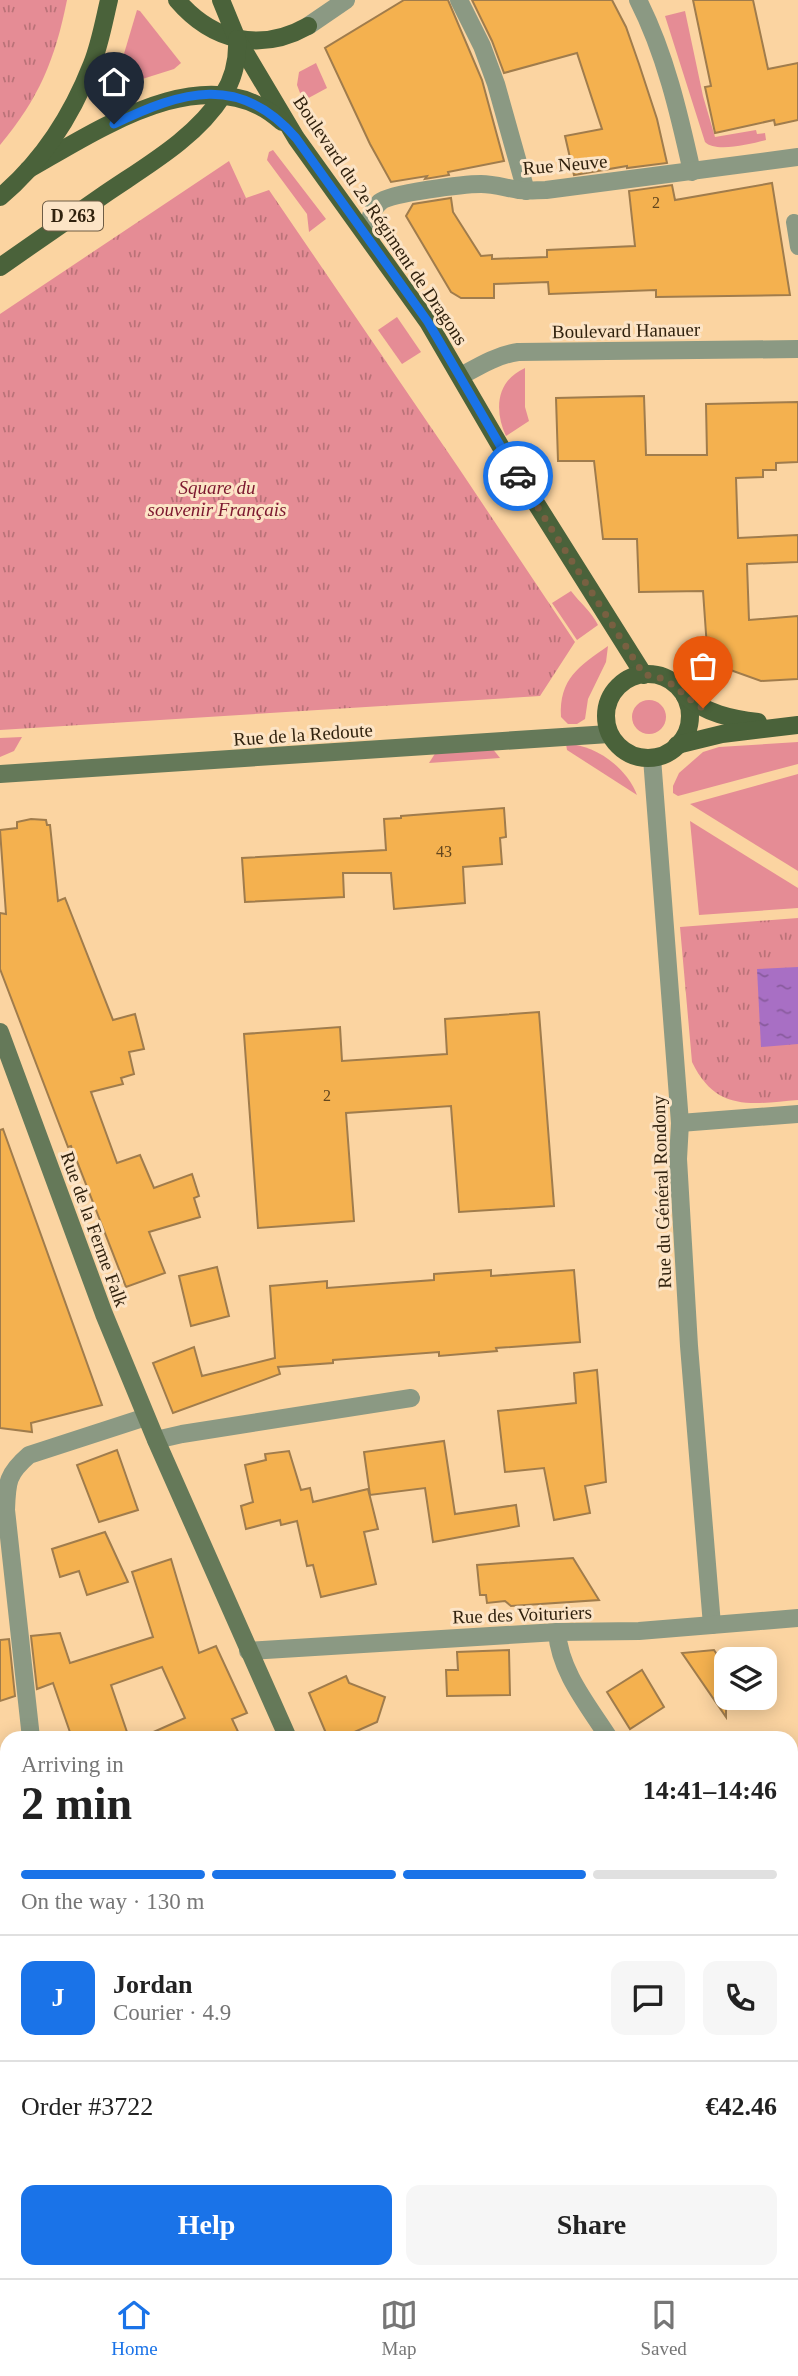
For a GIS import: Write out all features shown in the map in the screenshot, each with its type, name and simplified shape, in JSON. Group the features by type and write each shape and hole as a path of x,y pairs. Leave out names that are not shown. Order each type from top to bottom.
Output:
{"main road":[{"path":"0,197 29,169 56,136 93,62 109,0"},
{"path":"177,0 185,10 205,25 237,39 272,40 308,26"},
{"name":"Boulevard du 2e Régiment de Dragons","path":"220,0 237,39 296,138 428,322 505,454 644,675"},
{"name":"D 263","path":"0,267 181,140 224,94 235,67 237,39"},
{"path":"29,169 87,137 148,109 186,96 224,94 243,99 281,120 296,138"},
{"path":"644,675 662,677 703,708 721,715 792,725 722,734 677,745 663,755 652,758 640,757 619,747 609,734 606,710 613,693 627,680 644,675"},
{"path":"677,745 688,727 690,713 685,695"}],"street":[{"path":"308,26 346,0"},
{"path":"459,0 482,46 496,84 526,191"},
{"path":"638,0 649,22 665,70 682,125 692,172"},
{"name":"Rue Neuve","path":"371,242 368,227 370,217 380,202 393,196 477,184 526,191 798,157"},
{"name":"Boulevard Hanauer","path":"461,376 484,363 518,352 798,349"},
{"name":"Rue de la Redoute","path":"0,774 609,734"},
{"name":"Rue du Général Rondony","path":"652,758 680,1123 678,1159 689,1346 712,1625"},
{"name":"Rue de la Ferme Falk","path":"0,1032 104,1314 146,1417 285,1731"},
{"path":"680,1123 798,1114"},
{"path":"156,1440 411,1398"},
{"path":"30,1731 6,1510 7,1483 13,1469 29,1455 146,1417"},
{"name":"Rue des Voituriers","path":"248,1651 557,1632 639,1631 798,1618"},
{"path":"557,1632 561,1656 571,1677 605,1731"}],"lane":[{"path":"794,222 798,247"}],"green space":[{"path":"0,0 67,0 57,41 44,77 14,128 0,145"},
{"path":"137,10 181,63 174,69 117,87 115,84"},
{"path":"685,11 703,96 715,137 756,130 757,134 765,133 766,140 725,147 705,142 665,16"},
{"path":"316,63 327,88 303,101 297,85 299,72"},
{"path":"273,150 326,219 309,232 307,214 267,160 269,152"},
{"name":"Square du souvenir Français","path":"229,161 246,198 269,190 575,642 540,696 0,730 0,314"},
{"path":"397,317 421,352 402,364 378,330"},
{"path":"525,368 525,407 529,421 506,436 500,416 500,397 508,380"},
{"path":"571,591 598,625 577,640 552,603"},
{"path":"608,646 606,662 588,699 585,719 577,724 568,724 561,717 561,704 567,683 580,667"},
{"path":"649,700 661,705 666,717 661,729 649,734 637,729 632,717 637,705"},
{"path":"22,737 14,751 0,757 0,738"},
{"path":"798,742 798,764 678,796 673,793 679,773 703,752 719,747"},
{"path":"566,744 588,748 609,759 626,776 637,795 567,750"},
{"path":"492,748 500,758 429,763 436,752"},
{"path":"798,774 798,871 690,804"},
{"path":"690,821 798,888 798,908 699,915"},
{"path":"798,918 798,1100 750,1103 724,1097 712,1090 692,1062 680,927"}],"water":[{"path":"798,967 798,1044 761,1047 757,969"}],"building":[{"path":"404,0 448,0 482,80 504,161 448,172 449,175 391,182 325,48"},
{"path":"472,0 612,0 626,27 639,64 657,119 667,163 627,166 574,175 565,136 602,129 577,53 504,73"},
{"path":"693,0 753,0 768,69 798,63 798,120 775,125 774,120 715,133 705,87 711,86"},
{"path":"772,183 790,295 656,297 656,290 549,294 548,282 494,284 494,298 461,298 451,292 406,216 413,204 451,198 453,212 481,256 492,255 492,259 547,257 547,250 635,246 629,191 672,185 675,200"},
{"path":"644,396 646,455 707,455 706,404 798,402 798,462 776,463 776,470 763,470 763,477 736,478 738,538 798,535 798,562 747,564 749,620 798,616 798,679 761,681 708,662 703,591 639,592 637,539 603,539 594,461 558,461 556,398"},
{"path":"504,808 506,837 500,838 502,864 463,867 465,903 394,909 391,873 343,873 344,897 245,902 242,858 386,850 384,819"},
{"path":"46,820 47,825 50,825 58,901 65,898 113,1020 135,1014 144,1049 129,1052 134,1074 121,1078 123,1084 91,1092 117,1163 140,1155 154,1188 192,1174 199,1196 194,1198 200,1217 149,1232 165,1273 126,1287 71,1146 68,1147 0,969 0,913 6,914 0,830 17,828 17,822"},
{"path":"539,1012 554,1206 459,1212 451,1106 346,1113 354,1221 258,1228 244,1034 340,1027 342,1061 447,1054 445,1019"},
{"path":"3,1129 102,1405 31,1423 32,1432 0,1428 0,1130"},
{"path":"217,1267 229,1316 191,1326 179,1276"},
{"path":"491,1270 491,1276 574,1270 580,1342 496,1348 497,1351 439,1356 439,1352 333,1360 333,1363 278,1367 280,1374 173,1413 153,1363 194,1347 202,1376 275,1358 270,1286 327,1281 327,1288 434,1280 434,1274"},
{"path":"597,1370 606,1482 585,1486 590,1513 554,1520 544,1468 505,1472 498,1411 576,1403 574,1373"},
{"path":"444,1441 455,1514 516,1505 519,1526 433,1542 425,1488 370,1495 364,1452"},
{"path":"117,1450 138,1510 99,1522 77,1465"},
{"path":"289,1451 301,1490 310,1488 313,1502 368,1489 378,1529 364,1532 376,1584 321,1597 313,1565 307,1566 297,1521 281,1525 280,1520 246,1529 241,1506 253,1502 245,1465 266,1460 265,1454"},
{"path":"105,1532 128,1582 87,1595 79,1571 60,1577 52,1549"},
{"path":"573,1558 599,1600 511,1606 505,1601 487,1603 486,1595 480,1595 477,1565"},
{"path":"171,1559 199,1653 216,1646 247,1713 232,1719 238,1731 156,1731 185,1718 162,1667 111,1685 127,1731 70,1731 53,1683 37,1689 31,1636 60,1633 70,1663 153,1637 132,1572"},
{"path":"9,1639 15,1696 0,1701 0,1640"},
{"path":"509,1650 510,1695 447,1696 446,1670 458,1670 457,1652"},
{"path":"714,1650 714,1700 682,1653"},
{"path":"642,1670 664,1707 630,1729 607,1692"},
{"path":"346,1676 349,1683 385,1697 377,1722 357,1731 325,1731 309,1693"}],"way so far":[{"path":"518,476 644,675 654,675 670,681 703,708"}],"route":[{"path":"114,124 167,102 204,94 224,94 243,99 281,120 428,322 518,476"}]}
